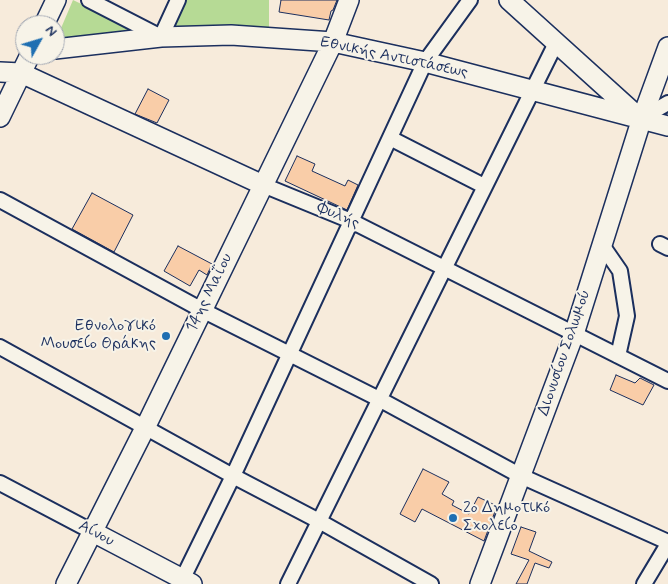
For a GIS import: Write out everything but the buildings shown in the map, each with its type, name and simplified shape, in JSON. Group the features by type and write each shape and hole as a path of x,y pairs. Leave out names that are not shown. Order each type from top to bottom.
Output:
{"street":[{"path":"49,15 56,0"},
{"path":"89,0 161,37 178,0"},
{"name":"14ης Μαΐου","path":"66,584 145,428 333,42 349,0"},
{"path":"184,582 288,353 425,62 470,0"},
{"path":"509,0 629,109 642,118 668,103"},
{"name":"Εθνικής Αντιστάσεως","path":"65,48 161,37 231,35 333,42 425,62 668,126"},
{"path":"288,584 556,43"},
{"name":"Διονυσίου Σολωμού","path":"480,584 574,334 642,118 668,47"},
{"path":"0,64 15,58"},
{"path":"0,117 25,65"},
{"name":"Φυλής","path":"0,72 21,73 263,185 350,221 668,381"},
{"path":"390,138 484,186"},
{"path":"0,200 202,310 379,400 521,476 668,543 644,584"},
{"path":"602,245 620,271 627,316 618,356"},
{"path":"0,347 431,584"},
{"name":"Αίνου","path":"0,483 184,582"}],"green space":[{"path":"73,0 144,34 65,39 65,19"},
{"path":"186,0 269,0 269,27 174,26"}],"place":[{"name":"Εθνολογικό Μουσείο Θράκης","path":"166,336"},
{"name":"2o Δημοτικό Σχολείο","path":"453,518"}]}
